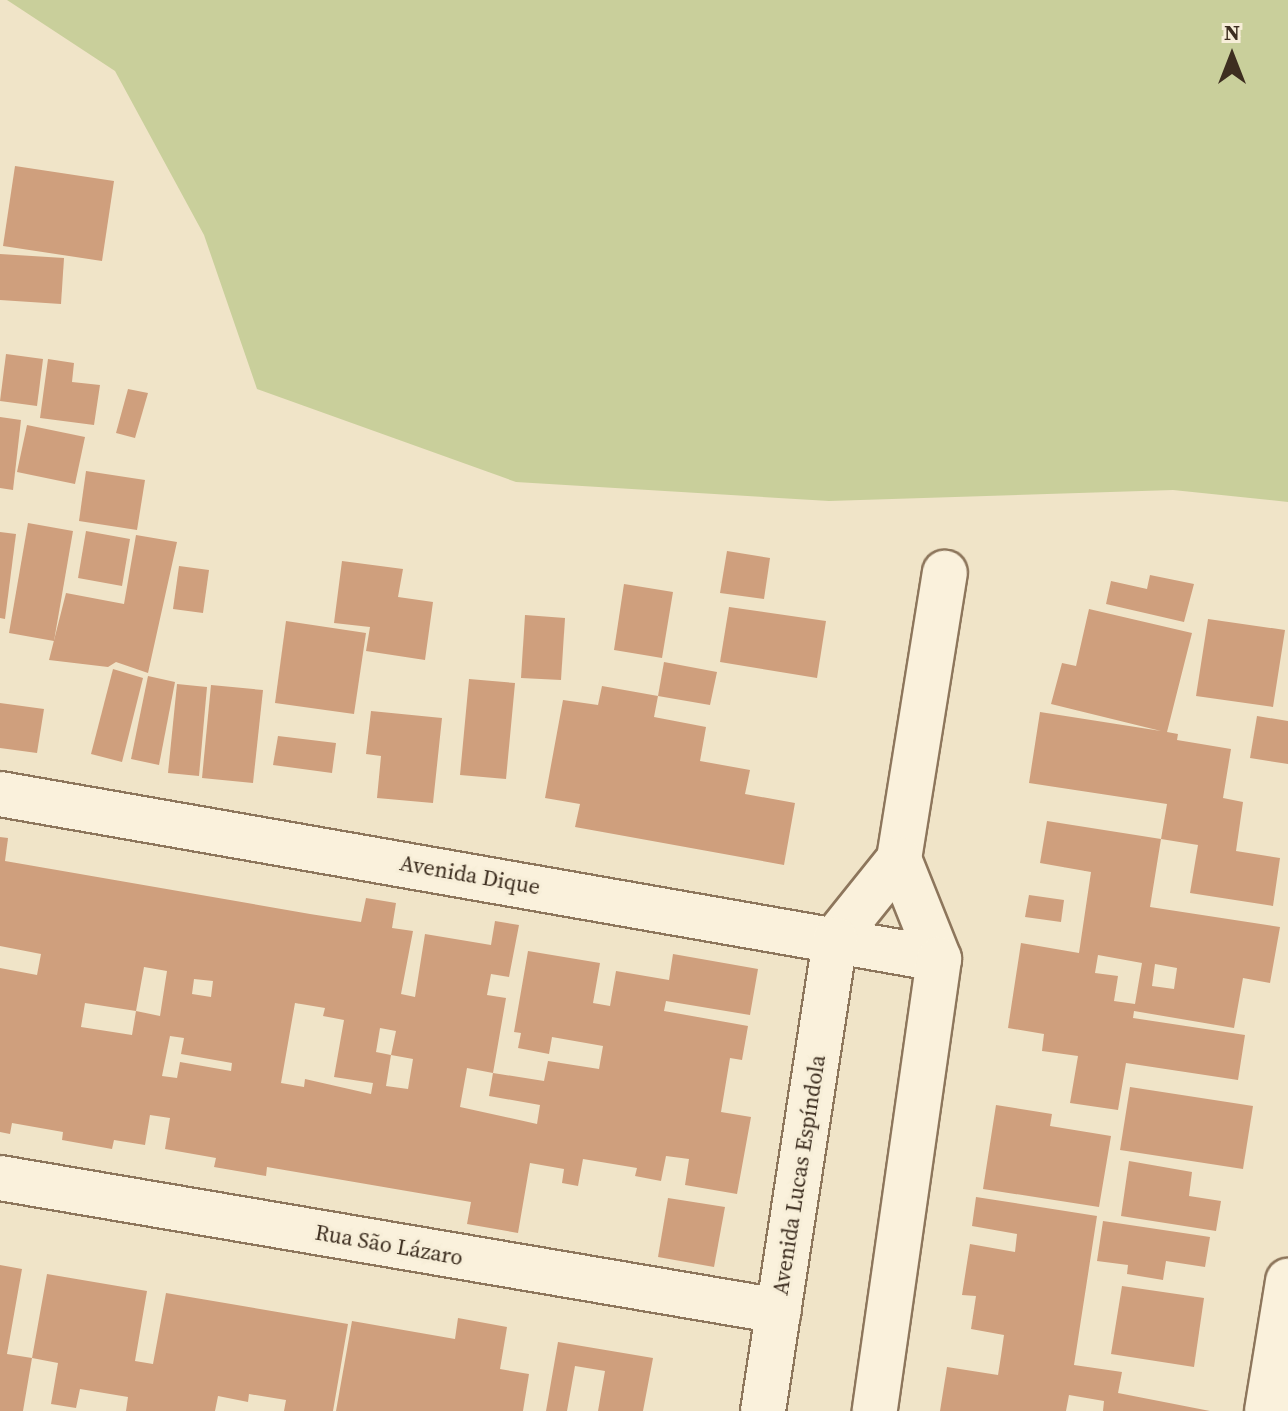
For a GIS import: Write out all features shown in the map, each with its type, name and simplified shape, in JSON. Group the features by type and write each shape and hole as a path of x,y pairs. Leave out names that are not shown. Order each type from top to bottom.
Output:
{"street":[{"path":"835,939 899,859 945,573"},
{"name":"Avenida Dique","path":"0,794 939,959"},
{"path":"875,1411 939,959 899,859"},
{"name":"Avenida Lucas Espíndola","path":"763,1411 835,939"},
{"name":"Rua São Lázaro","path":"0,1178 779,1311"},
{"path":"1267,1411 1288,1281"}],"green space":[{"path":"7,0 1288,0 1288,502 1173,490 829,501 516,482 257,389 204,235 115,71"}],"building":[{"path":"15,166 114,181 102,261 3,246"},
{"path":"0,254 64,258 61,304 0,300"},
{"path":"6,354 43,359 37,406 0,401"},
{"path":"48,359 74,363 72,382 100,385 94,425 40,418"},
{"path":"128,389 148,393 135,438 116,433"},
{"path":"0,417 21,420 13,490 0,488"},
{"path":"27,425 85,437 75,484 17,472"},
{"path":"86,471 145,480 137,530 79,521"},
{"path":"28,523 73,531 54,641 9,633"},
{"path":"86,531 130,539 122,586 78,578"},
{"path":"0,532 16,534 5,619 0,618"},
{"path":"136,535 177,542 148,673 116,662 108,667 49,660 66,593 124,604"},
{"path":"727,551 770,558 764,599 720,593"},
{"path":"342,561 403,569 398,597 433,602 425,660 366,651 370,627 334,623"},
{"path":"179,566 209,570 203,613 173,609"},
{"path":"1150,575 1194,584 1184,622 1106,604 1111,581 1147,589"},
{"path":"624,584 673,592 662,658 614,650"},
{"path":"729,607 826,621 817,678 720,662"},
{"path":"1089,609 1192,633 1167,732 1178,734 1177,740 1231,749 1223,798 1243,802 1236,851 1280,858 1273,906 1190,893 1198,845 1161,839 1167,804 1029,783 1040,712 1161,731 1051,704 1062,663 1076,666"},
{"path":"525,615 565,618 561,680 521,678"},
{"path":"1208,619 1285,630 1273,707 1196,696"},
{"path":"286,621 366,633 354,714 275,703"},
{"path":"664,662 717,672 710,705 658,696"},
{"path":"113,669 143,678 122,762 91,754"},
{"path":"148,676 175,682 159,765 131,759"},
{"path":"469,679 515,683 506,779 460,775"},
{"path":"177,684 207,687 199,776 168,773"},
{"path":"211,685 263,690 253,783 202,778"},
{"path":"602,686 658,696 654,717 706,727 700,761 750,770 745,794 795,803 784,865 575,827 580,804 545,798 563,700 598,705"},
{"path":"0,703 44,709 37,753 0,748"},
{"path":"371,711 442,718 433,803 377,798 381,756 366,754"},
{"path":"1257,716 1288,721 1288,764 1250,758"},
{"path":"278,736 336,743 332,773 273,765"},
{"path":"1047,821 1161,839 1150,907 1280,927 1270,983 1243,978 1234,1028 1134,1011 1133,1018 1245,1035 1238,1080 1126,1063 1118,1110 1070,1103 1078,1056 1042,1051 1044,1034 1008,1028 1021,943 1079,953 1091,872 1040,863","holes":["1098,955 1142,963 1135,1004 1114,1001 1118,976 1095,973","1155,964 1177,968 1174,989 1152,986"]},
{"path":"0,837 8,838 5,861 310,914 361,922 366,898 396,903 392,928 413,931 401,994 415,997 425,934 491,945 495,921 519,925 509,977 491,974 487,995 506,998 493,1073 544,1081 548,1061 599,1069 603,1046 552,1037 549,1054 518,1048 521,1033 514,1032 528,951 600,963 593,1003 610,1006 616,971 669,980 673,954 758,969 750,1015 666,1001 664,1011 748,1026 742,1060 730,1058 721,1112 751,1117 737,1194 685,1185 689,1159 666,1156 661,1181 635,1176 637,1168 583,1159 578,1186 562,1183 564,1169 530,1163 518,1233 467,1224 471,1202 267,1167 266,1176 214,1167 216,1158 165,1149 170,1118 150,1115 145,1145 114,1140 112,1149 62,1140 63,1132 12,1123 10,1134 0,1132 0,968 37,975 41,954 0,946","holes":["144,967 167,971 160,1016 136,1011","194,979 213,981 211,997 192,994","85,1003 136,1011 132,1035 81,1027","295,1003 325,1008 323,1016 344,1020 334,1077 373,1083 371,1094 305,1079 304,1087 281,1083","380,1028 396,1031 391,1055 376,1052","170,1036 184,1038 181,1054 232,1063 231,1071 180,1062 177,1078 162,1076","391,1055 413,1059 408,1089 386,1086","467,1068 493,1073 489,1096 540,1105 537,1124 460,1107"]},
{"path":"1029,895 1064,900 1061,922 1025,917"},
{"path":"1130,1087 1253,1106 1243,1169 1120,1150"},
{"path":"996,1105 1052,1114 1050,1126 1111,1136 1099,1207 983,1189"},
{"path":"1129,1161 1192,1172 1189,1196 1221,1201 1216,1231 1121,1216"},
{"path":"976,1197 1097,1216 1074,1365 1122,1372 1118,1393 1210,1411 1103,1411 1104,1401 1069,1395 1066,1411 940,1411 947,1367 998,1375 1004,1335 971,1329 976,1296 962,1295 970,1244 1015,1252 1017,1234 972,1226"},
{"path":"668,1198 725,1207 714,1267 658,1257"},
{"path":"1103,1221 1210,1237 1205,1267 1166,1261 1163,1280 1127,1274 1128,1265 1097,1261"},
{"path":"0,1265 22,1269 7,1354 32,1358 23,1411 0,1411"},
{"path":"47,1274 147,1291 135,1361 153,1364 166,1293 348,1324 333,1411 284,1411 286,1400 249,1394 248,1402 218,1396 215,1411 126,1411 128,1397 80,1389 76,1408 51,1404 58,1363 32,1358"},
{"path":"1122,1286 1204,1298 1194,1367 1111,1354"},
{"path":"458,1318 507,1327 500,1369 529,1374 523,1411 336,1411 352,1321 455,1339"},
{"path":"558,1342 653,1358 643,1411 598,1411 605,1371 575,1366 567,1411 546,1411"}]}
